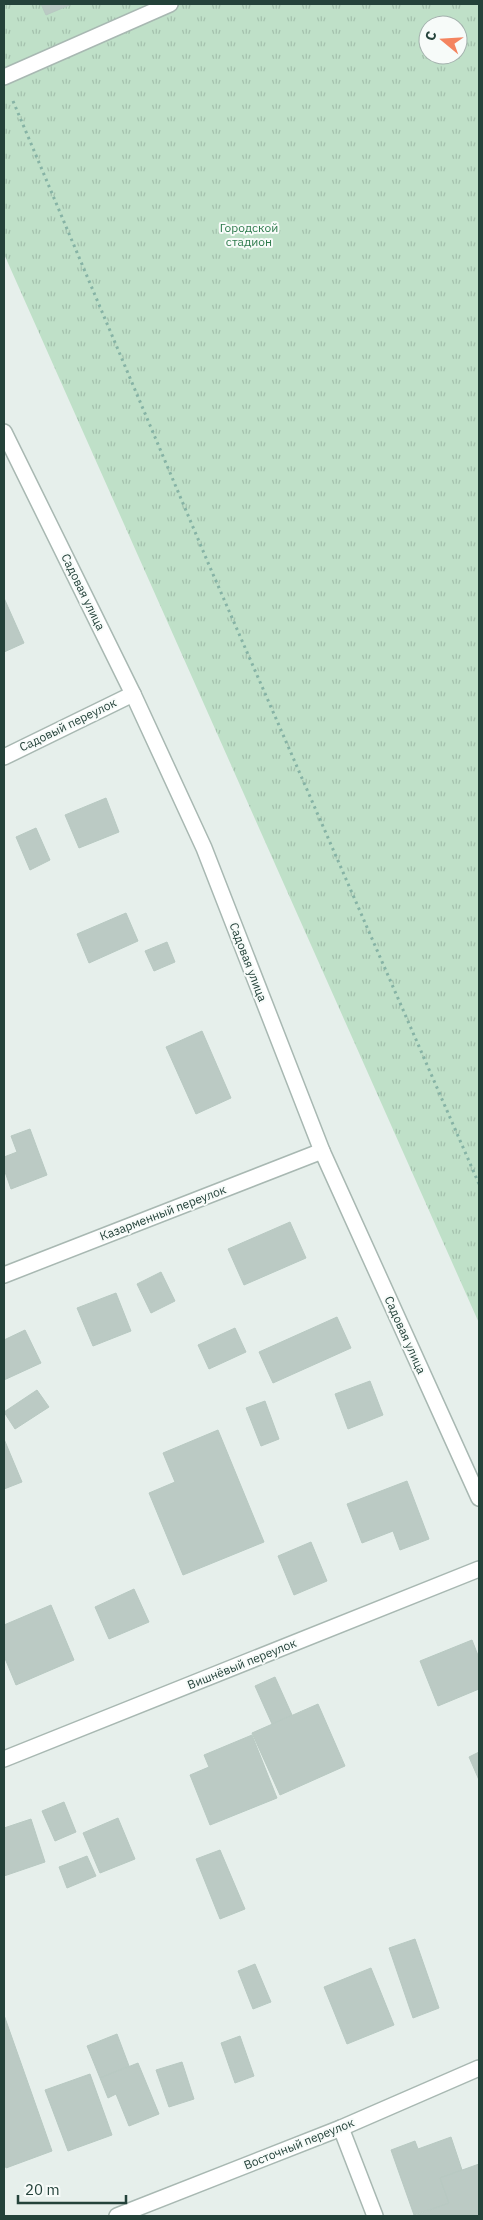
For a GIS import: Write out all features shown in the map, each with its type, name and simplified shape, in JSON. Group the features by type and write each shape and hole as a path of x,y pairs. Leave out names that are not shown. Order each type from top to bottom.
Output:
{"street":[{"path":"4,77 170,4"},
{"name":"Садовая улица","path":"4,432 133,694 204,848 322,1150 479,1498"},
{"name":"Садовый переулок","path":"4,757 133,694"},
{"name":"Казарменный переулок","path":"4,1275 322,1150"},
{"name":"Вишнёвый переулок","path":"4,1759 479,1569"},
{"name":"Восточный переулок","path":"117,2216 341,2128 479,2068"},
{"path":"341,2128 375,2216"}],"path":[{"path":"11,97 209,565 479,1184"}],"green space":[{"name":"Городской стадион","path":"4,4 479,4 479,1323 4,254"}],"building":[{"path":"41,4 72,4 46,15"},
{"path":"4,598 24,643 4,652"},
{"path":"106,798 119,832 79,848 65,815"},
{"path":"36,828 50,860 30,870 16,837"},
{"path":"126,913 138,941 89,963 77,934"},
{"path":"167,942 175,962 154,971 145,951"},
{"path":"202,1031 231,1098 196,1114 166,1047"},
{"path":"30,1129 47,1175 11,1189 4,1169 4,1157 17,1152 11,1136"},
{"path":"290,1222 306,1258 244,1285 228,1249"},
{"path":"161,1272 175,1301 151,1313 137,1284"},
{"path":"116,1293 131,1331 93,1346 77,1308"},
{"path":"337,1317 351,1348 273,1383 259,1352"},
{"path":"235,1328 246,1352 209,1369 198,1345"},
{"path":"25,1330 41,1363 4,1380 4,1340"},
{"path":"370,1381 383,1415 348,1429 335,1394"},
{"path":"37,1390 49,1407 15,1429 4,1412"},
{"path":"265,1401 279,1439 261,1446 246,1408"},
{"path":"218,1430 264,1542 183,1575 149,1493 175,1482 163,1453"},
{"path":"4,1439 22,1482 4,1489"},
{"path":"407,1481 429,1539 400,1550 393,1531 362,1543 347,1504"},
{"path":"311,1542 327,1581 294,1595 278,1556"},
{"path":"134,1589 149,1622 109,1639 95,1607"},
{"path":"51,1605 74,1660 16,1685 4,1656 4,1625"},
{"path":"472,1640 479,1658 479,1689 438,1706 420,1661"},
{"path":"275,1677 292,1715 272,1724 255,1686"},
{"path":"318,1704 345,1766 280,1795 252,1733"},
{"path":"252,1735 277,1798 210,1825 190,1775 209,1767 204,1755"},
{"path":"479,1752 479,1780 469,1757"},
{"path":"64,1802 76,1832 55,1841 42,1811"},
{"path":"118,1818 135,1859 100,1873 83,1833"},
{"path":"31,1819 45,1862 4,1876 4,1828"},
{"path":"220,1850 245,1909 220,1919 196,1859"},
{"path":"87,1856 96,1876 67,1888 59,1867"},
{"path":"415,1939 439,2008 413,2018 389,1948"},
{"path":"255,1964 271,2002 253,2009 238,1971"},
{"path":"371,1968 394,2025 347,2044 324,1987"},
{"path":"4,2015 52,2151 6,2168 4,2162"},
{"path":"117,2034 129,2066 100,2078 87,2046"},
{"path":"240,2036 254,2076 235,2083 221,2043"},
{"path":"182,2062 194,2099 169,2107 156,2070"},
{"path":"138,2063 159,2114 129,2126 116,2094 108,2098 100,2078"},
{"path":"90,2074 112,2135 68,2151 45,2090"},
{"path":"451,2137 462,2170 440,2178 449,2203 414,2215 391,2150 415,2141 418,2149"},
{"path":"479,2164 479,2216 414,2216 449,2203 440,2178"}]}
